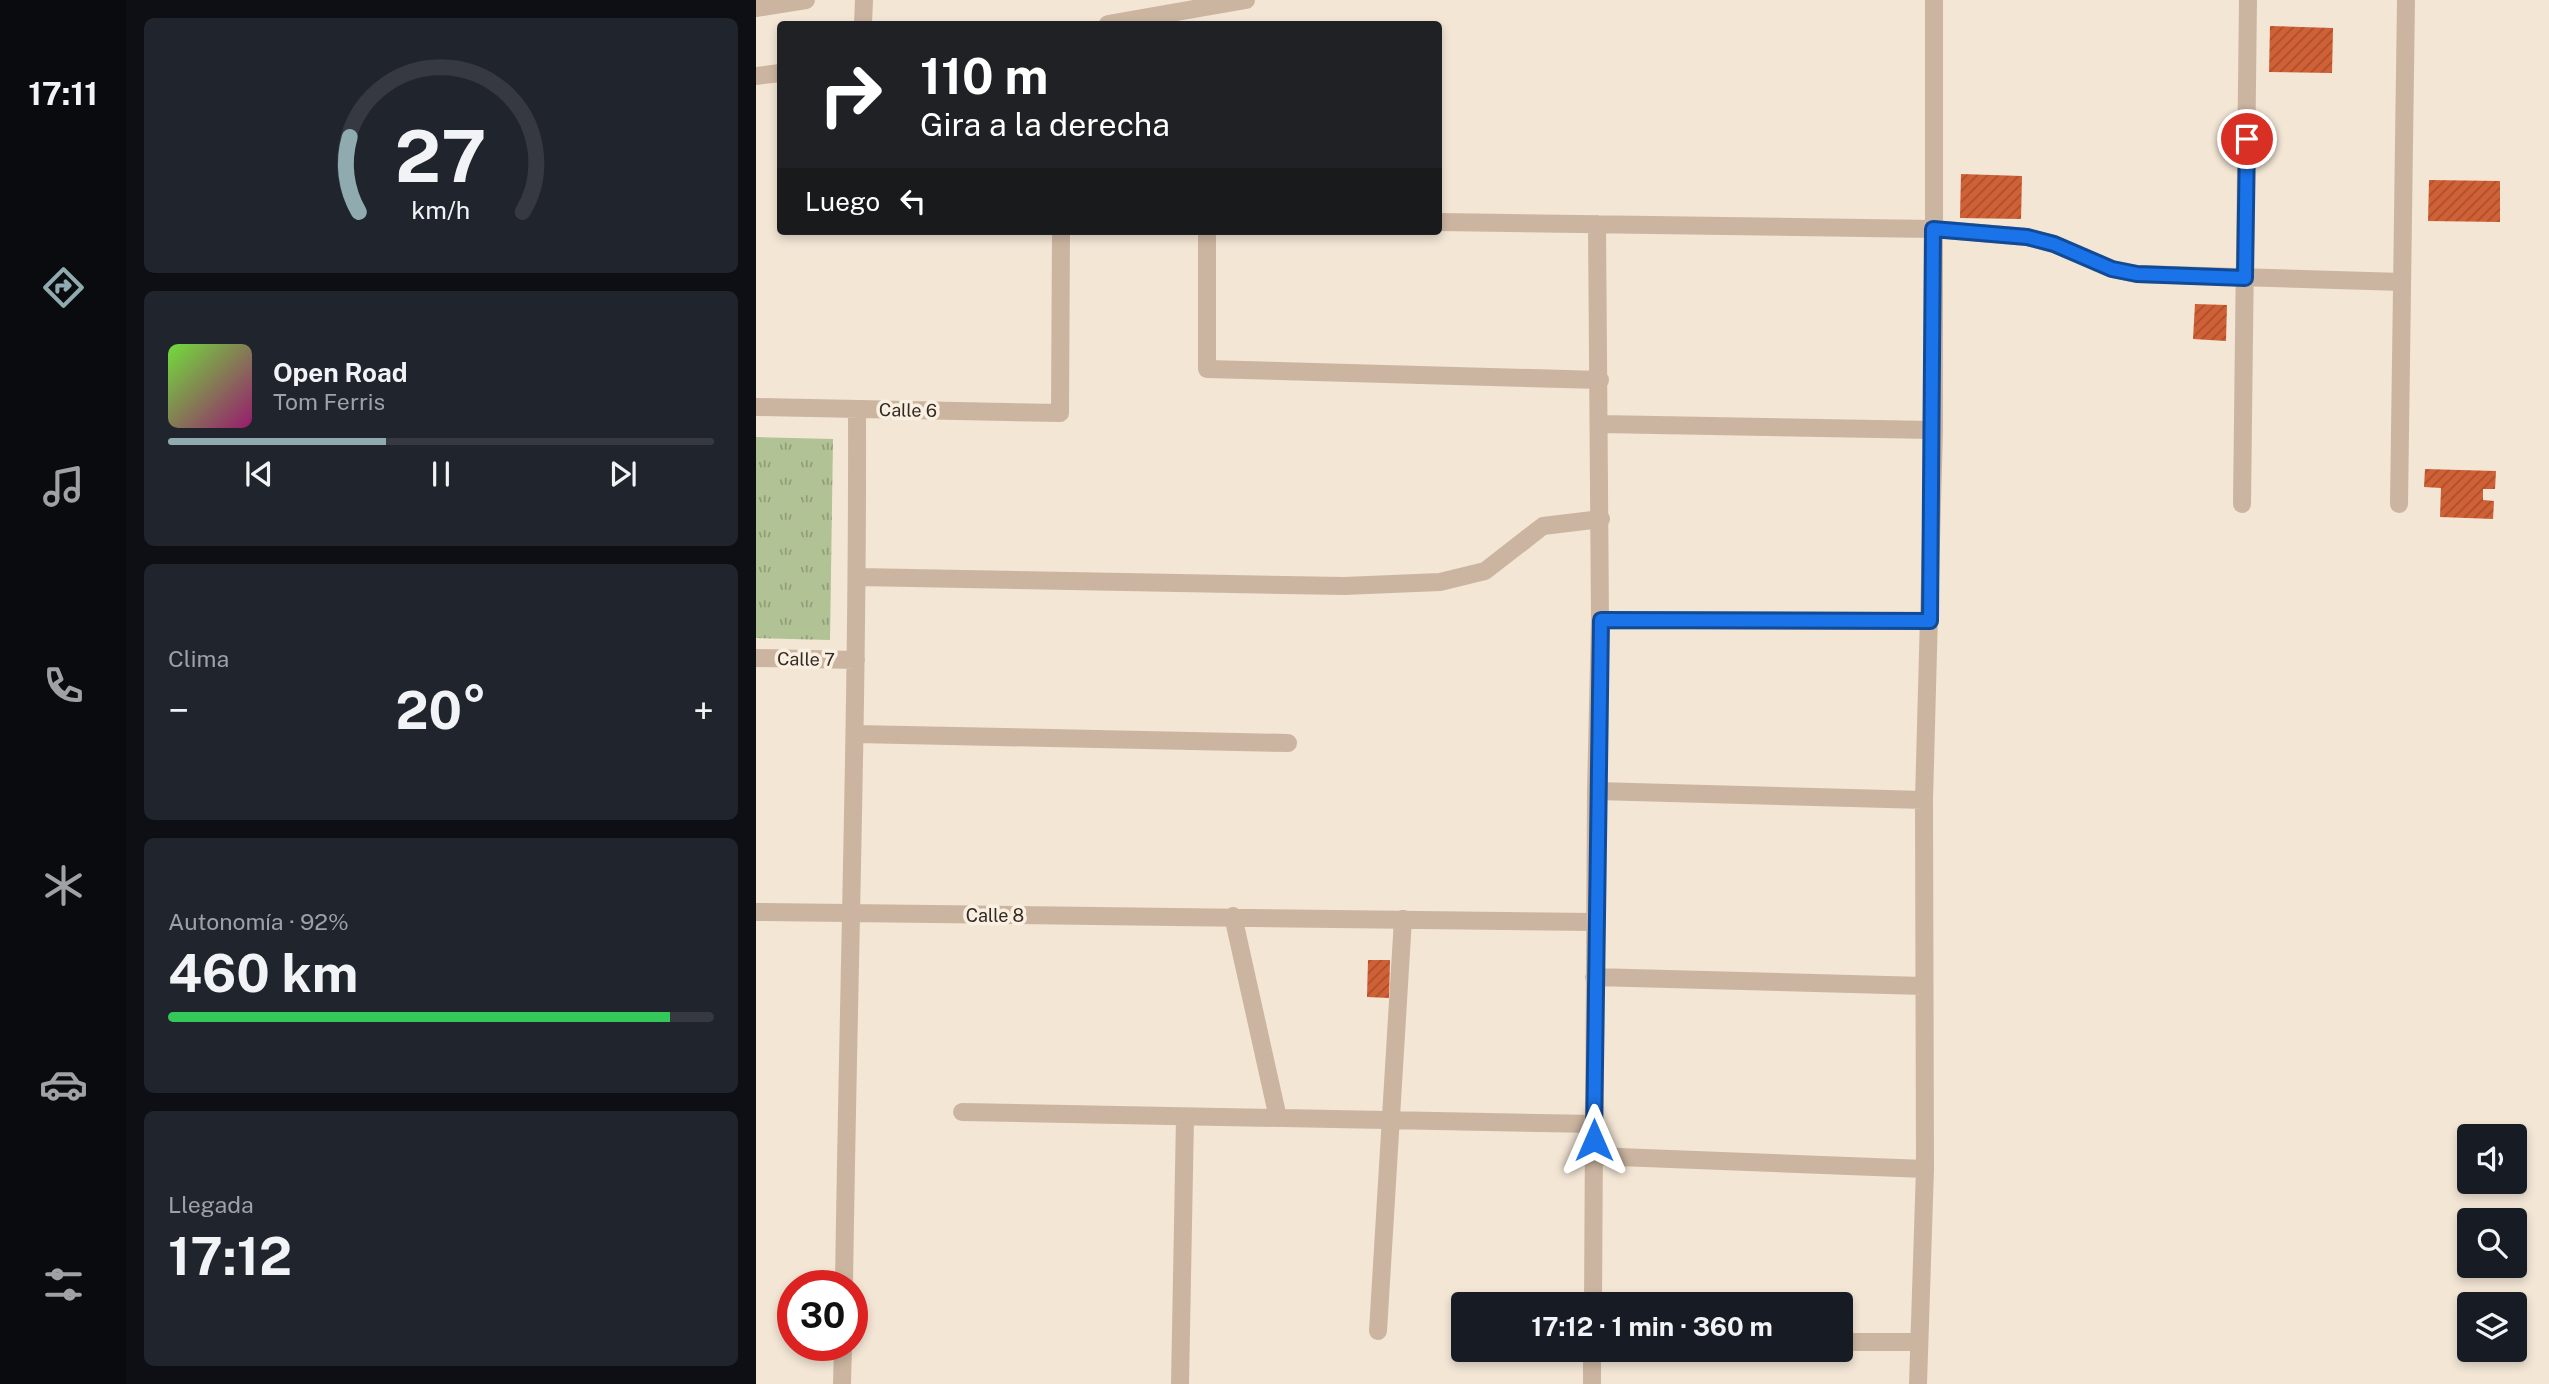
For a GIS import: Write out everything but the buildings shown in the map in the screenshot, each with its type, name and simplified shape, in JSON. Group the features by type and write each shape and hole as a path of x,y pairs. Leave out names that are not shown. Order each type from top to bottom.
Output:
{"street":[{"path":"756,8 806,0"},
{"path":"863,21 864,0"},
{"path":"1125,21 1246,0"},
{"path":"1918,1384 1926,1170 1924,800 1934,430 1934,0"},
{"path":"2242,504 2248,0"},
{"path":"2399,504 2406,0"},
{"path":"756,76 777,73"},
{"path":"1442,222 1933,229 2027,237 2054,244 2112,269 2137,274 2402,282"},
{"path":"1593,1292 1596,790 1601,620 1597,224"},
{"name":"Calle 6","path":"756,407 1059,413 1061,235"},
{"path":"1207,235 1207,369 1600,380"},
{"path":"844,1270 849,914 856,734 857,409"},
{"path":"1601,424 1934,430"},
{"path":"858,577 1345,586 1440,582 1485,571 1543,526 1601,519"},
{"path":"1601,620 1930,621"},
{"name":"Calle 7","path":"756,658 856,660"},
{"path":"856,734 1288,743"},
{"path":"1596,790 1924,800"},
{"name":"Calle 8","path":"756,912 1595,922"},
{"path":"1233,916 1278,1118"},
{"path":"1378,1331 1403,919"},
{"path":"1594,976 1924,986"},
{"path":"962,1112 1594,1124"},
{"path":"1180,1384 1185,1117"},
{"path":"1593,1156 1926,1170"},
{"path":"1853,1342 1918,1342"},
{"path":"842,1384 843,1361"},
{"path":"1591,1384 1592,1362"}],"green space":[{"path":"756,437 833,439 830,640 756,638"}],"route":[{"path":"1594,1140 1596,790 1601,620 1930,621 1934,430 1933,229 2027,237 2054,244 2112,269 2137,274 2245,278 2247,139"}]}
